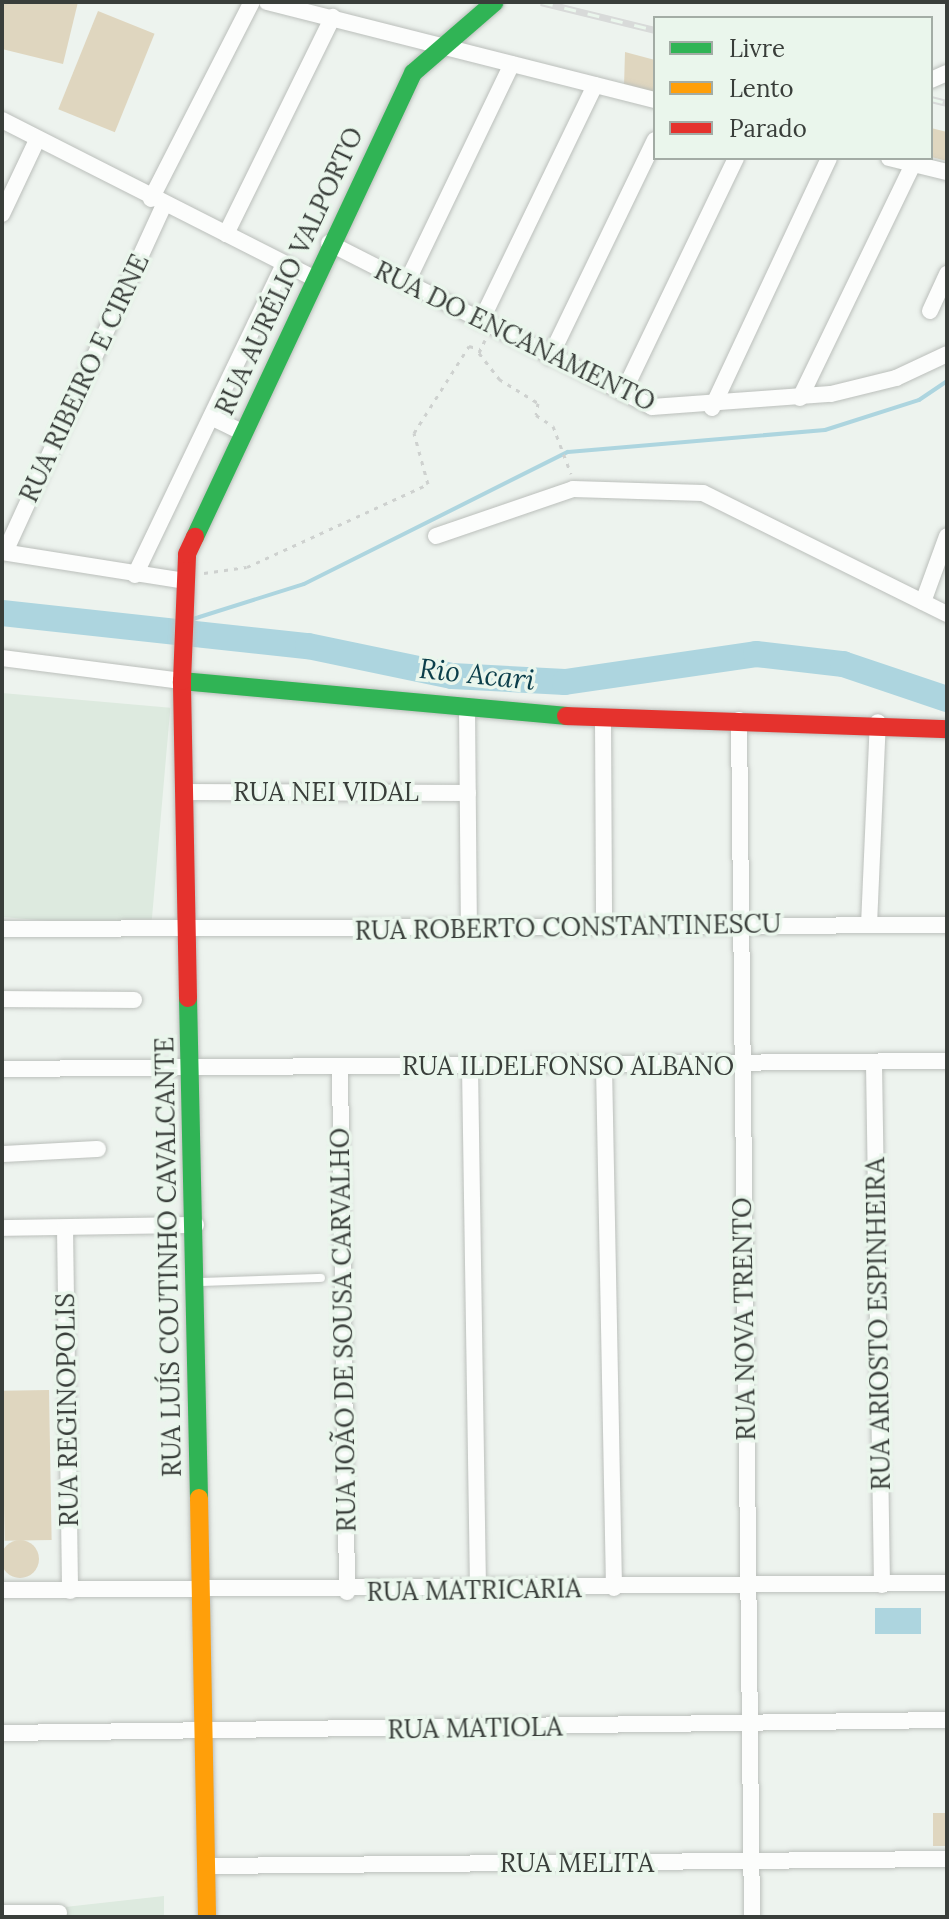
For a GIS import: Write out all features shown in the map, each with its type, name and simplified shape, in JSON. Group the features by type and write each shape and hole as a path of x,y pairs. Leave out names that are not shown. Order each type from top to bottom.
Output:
{"main road":[{"name":"RUA AURÉLIO VALPORTO","path":"185,583 190,540 329,243 413,73 439,44 472,26 495,2"},
{"name":"RUA LUÍS COUTINHO CAVALCANTE","path":"185,583 182,681 196,1225 207,1917"},
{"path":"182,681 603,719 878,722 947,729"}],"street":[{"name":"RUA RIBEIRO E CIRNE","path":"3,552 158,202 252,2"},
{"path":"267,2 653,100"},
{"path":"226,234 333,17"},
{"path":"406,284 512,64"},
{"path":"487,324 595,85"},
{"path":"2,120 158,202 313,278"},
{"path":"2,214 37,140"},
{"path":"550,357 653,144"},
{"path":"623,393 735,160"},
{"path":"712,408 828,160"},
{"path":"897,160 947,172"},
{"path":"800,398 913,164"},
{"name":"RUA DO ENCANAMENTO","path":"329,243 652,407 712,408 800,398 896,378 947,354"},
{"path":"135,575 213,418 284,264"},
{"path":"930,311 947,274"},
{"path":"213,418 242,432"},
{"path":"436,536 573,489 711,495 947,614"},
{"path":"923,602 947,536"},
{"path":"3,552 185,583"},
{"path":"2,658 182,681"},
{"path":"467,708 469,927"},
{"path":"603,719 604,926"},
{"name":"RUA NOVA TRENTO","path":"739,720 752,1917"},
{"path":"869,925 878,722"},
{"name":"RUA NEI VIDAL","path":"185,792 468,793"},
{"name":"RUA ROBERTO CONSTANTINESCU","path":"2,929 189,932 469,927 947,925"},
{"path":"2,999 134,1000"},
{"name":"RUA ILDELFONSO ALBANO","path":"2,1069 190,1070 947,1061"},
{"name":"RUA ARIOSTO ESPINHEIRA","path":"874,1064 882,1585"},
{"path":"604,1066 614,1588"},
{"path":"470,1067 478,1589"},
{"name":"RUA JOÃO DE SOUSA CARVALHO","path":"340,1068 347,1592"},
{"path":"2,1154 98,1149"},
{"path":"2,1228 196,1225"},
{"name":"RUA REGINOPOLIS","path":"65,1228 70,1591"},
{"name":"RUA MATRICARIA","path":"2,1590 347,1592 947,1583"},
{"name":"RUA MATIOLA","path":"2,1733 205,1734 947,1720"},
{"name":"RUA MELITA","path":"206,1866 947,1859"},
{"path":"2,1913 59,1913"}],"lane":[{"path":"197,1282 321,1278"}],"path":[{"path":"480,349 487,324"},
{"path":"185,583 247,567 428,484 414,433 469,346 480,349 499,379 538,403 536,415 553,426 573,489"}],"shaded area":[{"path":"2,2 78,2 63,64 2,49"},
{"path":"98,11 155,34 115,132 58,109"},
{"path":"625,52 653,59 653,93 624,86"},
{"path":"933,128 947,132 947,161 933,158"},
{"path":"2,693 170,708 151,930 2,917"},
{"path":"49,1390 52,1540 5,1541 2,1391"},
{"path":"20,1540 34,1545 39,1559 34,1573 20,1578 6,1573 1,1559 6,1545"},
{"path":"933,1813 947,1813 947,1846 933,1846"},
{"path":"164,1896 164,1917 2,1917 2,1914"}],"water":[{"path":"875,1608 921,1608 921,1634 875,1634"}],"waterway":[{"path":"193,619 304,584 568,452 825,430 919,400 947,381"},
{"name":"Rio Acari","path":"2,613 308,646 452,676 565,682 756,654 843,664 947,699"},
{"name":"Rio Acari","path":"148,633 177,624"}],"railway":[{"path":"541,2 653,30"},
{"path":"933,100 947,103"}],"traffic: fast":[{"path":"195,537 413,73 495,2"},
{"path":"182,681 566,716"},
{"path":"188,998 199,1498"}],"traffic: slow":[{"path":"199,1498 207,1917"}],"traffic: jam":[{"path":"188,998 182,681 187,554 195,537"},
{"path":"566,716 947,729"}]}
